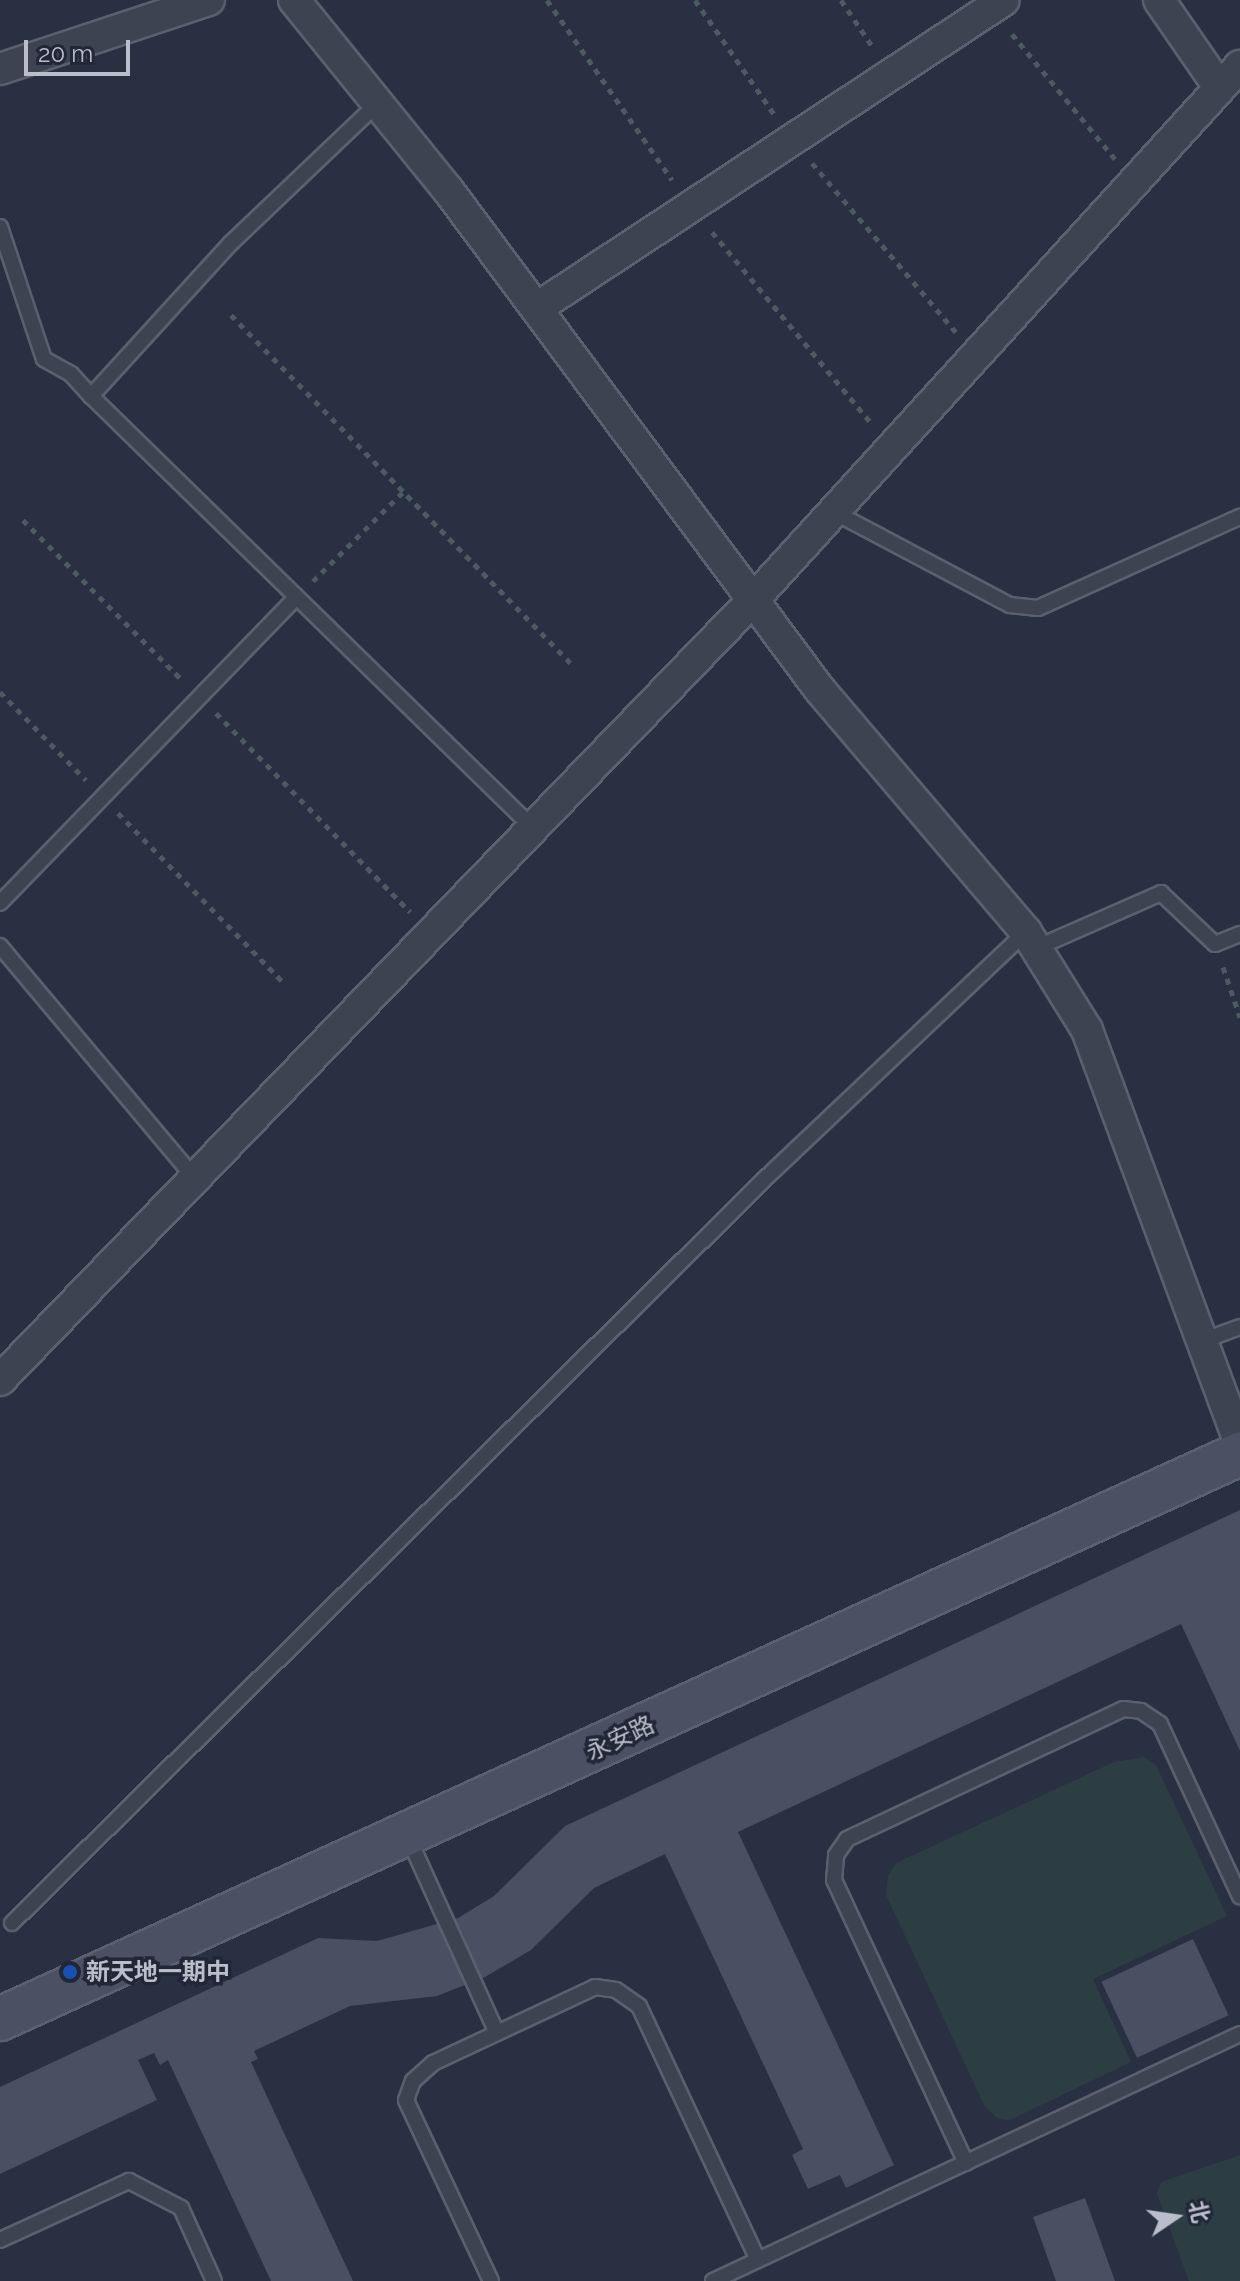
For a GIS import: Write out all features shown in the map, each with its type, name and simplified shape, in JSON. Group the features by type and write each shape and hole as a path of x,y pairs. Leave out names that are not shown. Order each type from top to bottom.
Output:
{"street":[{"path":"0,69 209,0"},
{"path":"294,0 537,308 820,690 1031,940 1087,1030 1240,1443"},
{"path":"0,1380 753,600 1229,77 1159,0"},
{"path":"537,308 997,4"},
{"name":"永安路","path":"0,2019 1240,1454"}],"lane":[{"path":"91,396 230,244 378,103"},
{"path":"0,227 44,359 71,374 533,828"},
{"path":"834,512 1010,605 1038,608 1240,517"},
{"path":"0,903 297,597"},
{"path":"12,1923 773,1171 1031,940 1161,893 1215,944 1240,934"},
{"path":"0,946 194,1177"},
{"path":"1202,1341 1240,1327"},
{"path":"966,2163 834,1880 836,1855 847,1839 1123,1709 1141,1711 1160,1724 1240,1896"},
{"path":"407,1835 497,2033"},
{"path":"491,2281 406,2100 413,2081 433,2063 595,1987 616,1990 639,2006 758,2260"},
{"path":"713,2281 1240,2034"},
{"path":"0,2240 129,2181 181,2208 214,2281"}],"path":[{"path":"695,0 792,140 976,355"},
{"path":"841,0 892,74"},
{"path":"997,4 1133,182"},
{"path":"231,315 573,666"},
{"path":"297,597 403,492"},
{"path":"23,520 200,697 429,934"},
{"path":"0,692 285,984"},
{"path":"1215,944 1240,1017"}],"shaded area":[{"path":"1144,1757 1156,1765 1227,1916 1093,1979 1131,2062 1010,2120 997,2118 984,2105 886,1895 888,1876 896,1863 1114,1762"},
{"path":"1240,2155 1240,2281 1189,2281 1157,2194 1161,2182"}],"building":[{"path":"1240,1510 1240,1751 1181,1624 738,1832 894,2165 846,2188 840,2175 808,2189 792,2155 803,2149 665,1854 594,1888 531,1950 485,1977 437,1996 350,2006 254,2051 258,2059 251,2062 353,2281 271,2281 168,2060 160,2065 154,2053 138,2060 157,2100 0,2174 0,2087 318,1938 377,1941 458,1918 494,1896 565,1826"},
{"path":"1193,1939 1228,2015 1137,2058 1101,1982"},
{"path":"1085,2198 1115,2281 1056,2281 1033,2217"}],"place":[{"name":"新天地一期中","path":"70,1972"}]}
